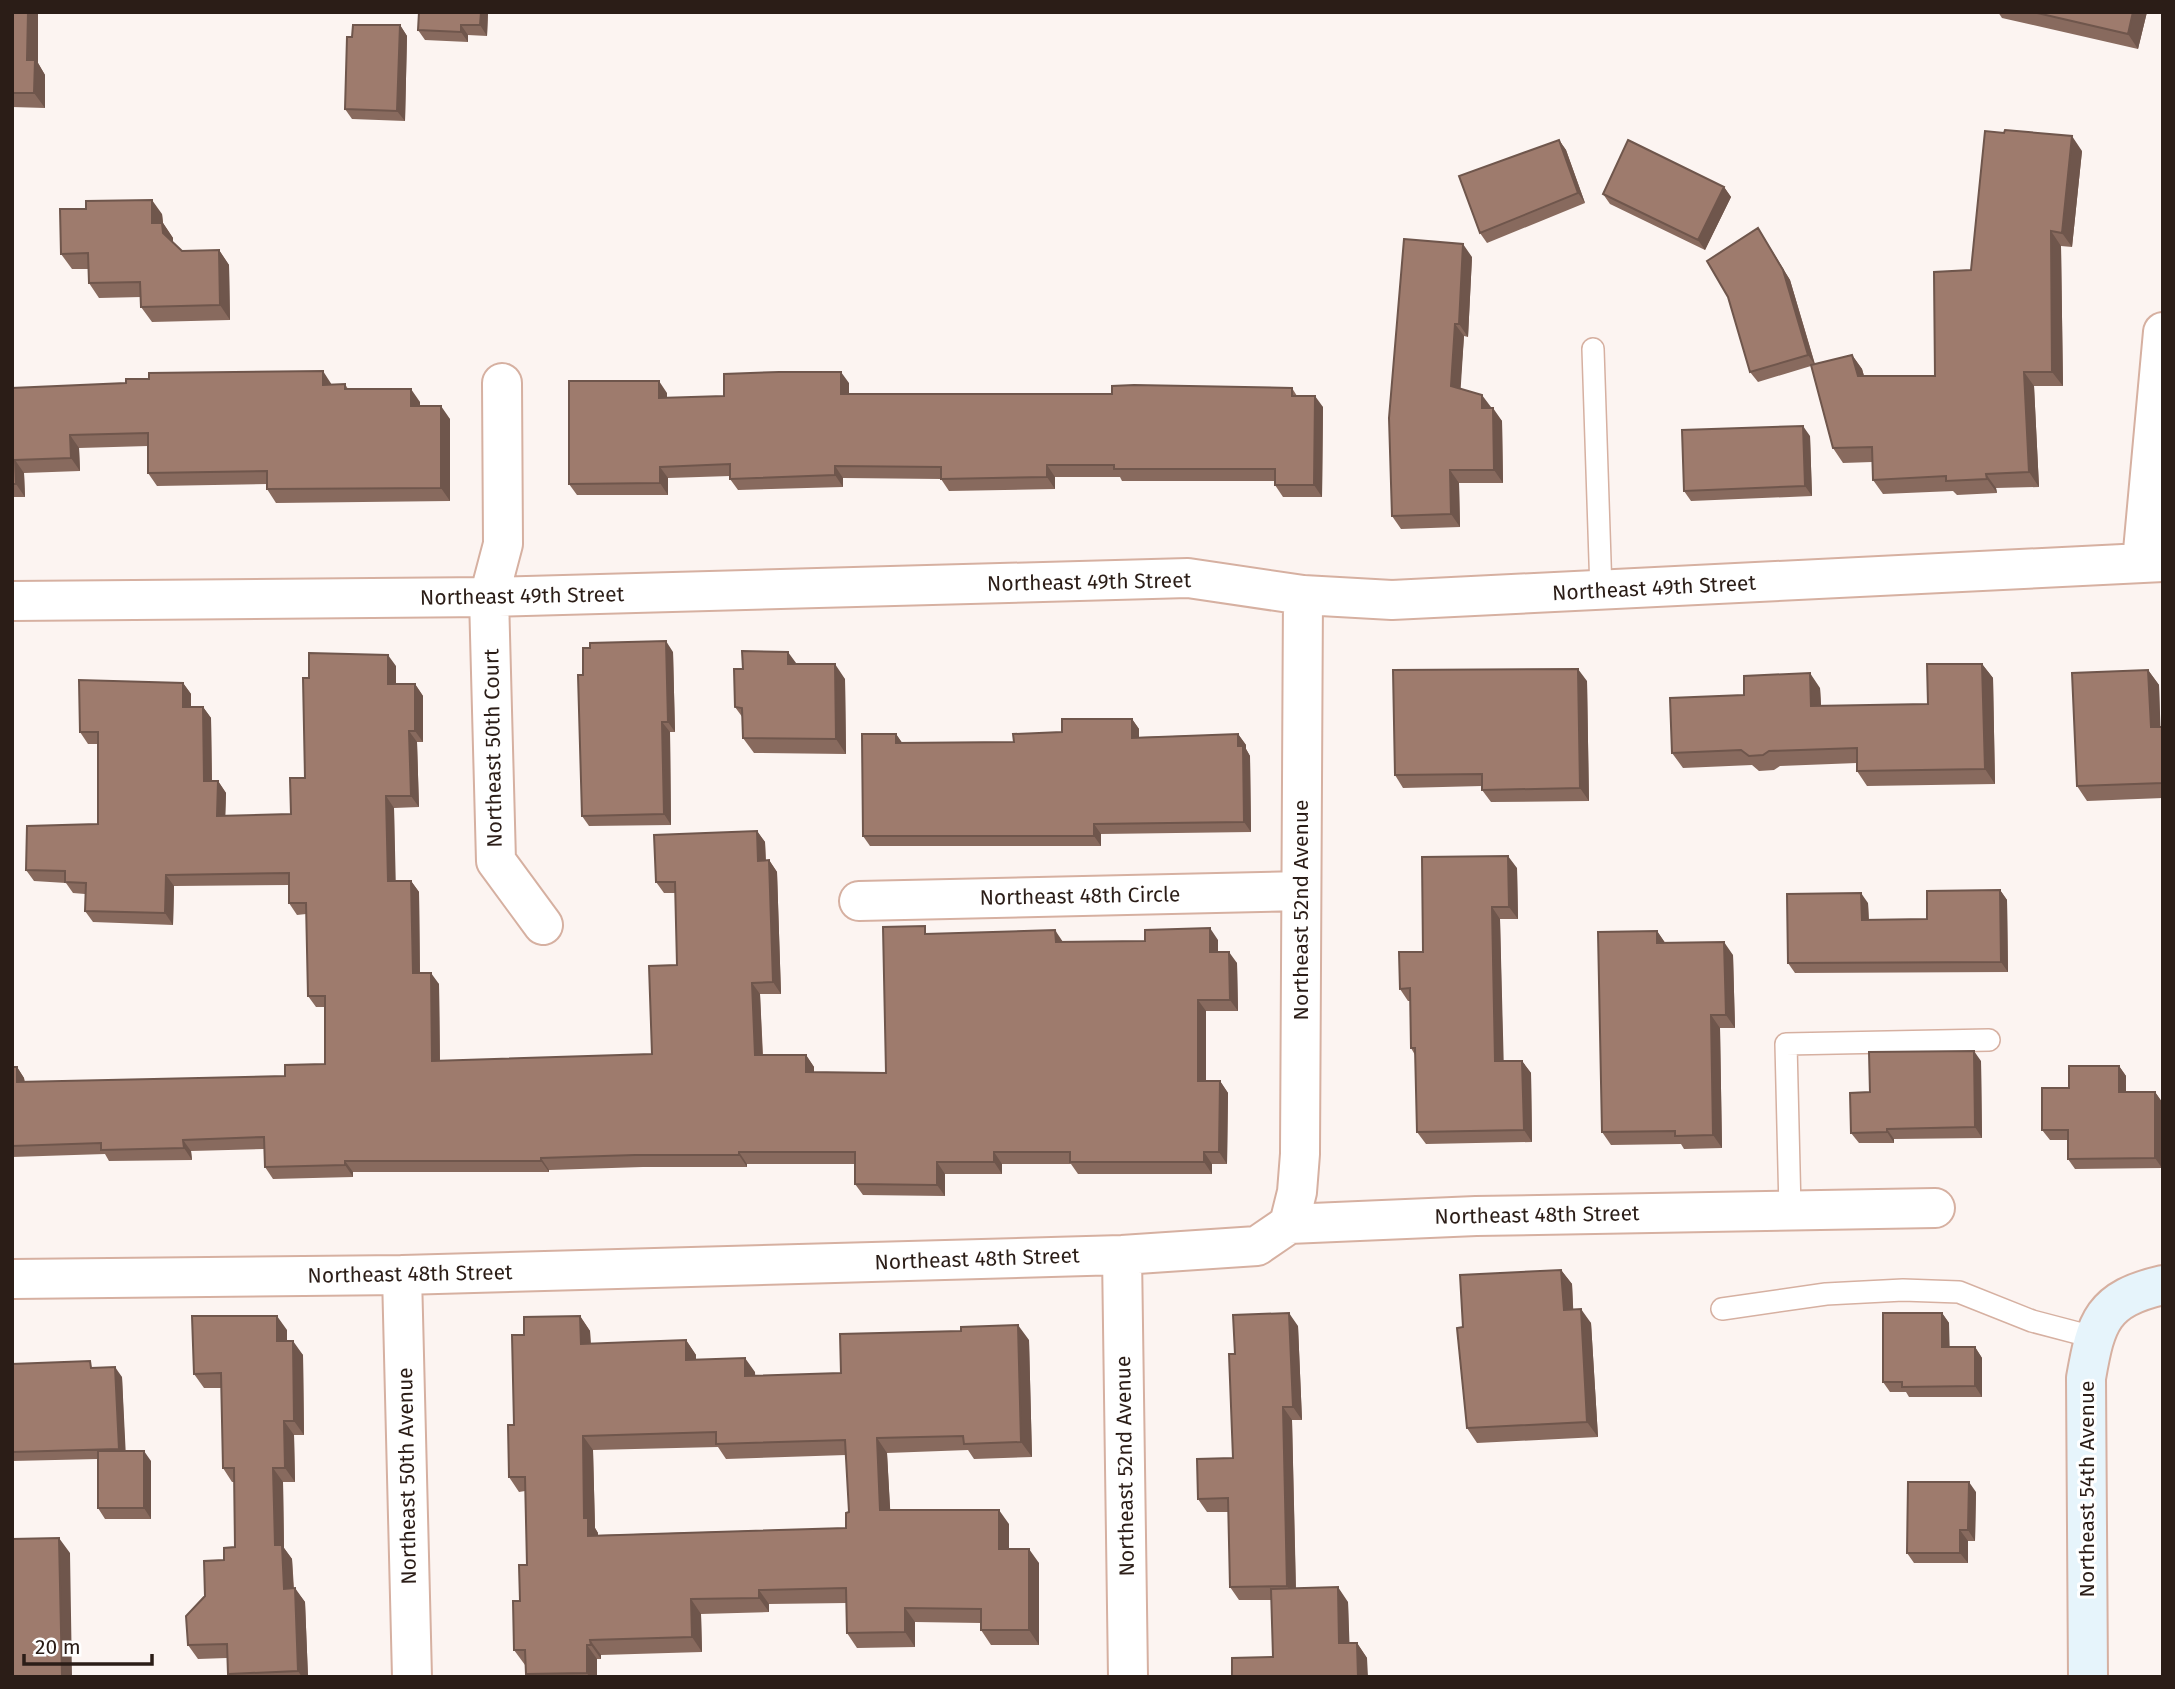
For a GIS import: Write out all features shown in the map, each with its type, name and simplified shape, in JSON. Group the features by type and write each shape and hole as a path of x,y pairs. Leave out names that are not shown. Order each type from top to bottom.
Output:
{"street":[{"path":"2152,562 2163,332"},
{"path":"489,597 503,544 502,383"},
{"name":"Northeast 49th Street","path":"12,601 489,597 1188,578 1303,596 1392,600 2152,562"},
{"name":"Northeast 52nd Avenue","path":"1289,1224 1297,1192 1300,1154 1303,596"},
{"name":"Northeast 50th Court","path":"489,597 496,861 543,925"},
{"name":"Northeast 48th Circle","path":"859,901 1301,891"},
{"name":"Northeast 48th Street","path":"12,1279 402,1275 1122,1255 1257,1246 1289,1224 1476,1216 1935,1208"},
{"name":"Northeast 52nd Avenue","path":"1122,1255 1128,1677"},
{"name":"Northeast 50th Avenue","path":"402,1275 412,1677"},
{"path":"2102,1321 2163,1285"},
{"name":"Northeast 54th Avenue","path":"2088,1677 2086,1378 2102,1321"}],"lane":[{"path":"1593,349 1601,591"},
{"path":"1790,1210 1786,1044 1989,1040"},
{"path":"1722,1308 1826,1294 1903,1290 1959,1292 2032,1321 2102,1321"}],"building":[{"path":"12,12 28,12 27,60 35,60 34,93 12,93"},
{"path":"419,12 481,12 480,25 461,25 461,32 418,30"},
{"path":"2033,12 2133,12 2128,34"},
{"path":"353,25 400,25 397,111 345,109 347,37 352,37"},
{"path":"2005,130 2072,136 2062,233 2051,231 2052,372 2024,372 2029,472 1986,474 1987,479 1946,481 1946,476 1873,480 1872,447 1833,448 1811,365 1852,355 1858,376 1935,376 1934,272 1971,270 1985,131 2004,133"},
{"path":"1559,140 1578,193 1480,233 1459,176"},
{"path":"1628,140 1724,187 1698,240 1603,194"},
{"path":"152,200 152,223 162,223 163,233 182,251 219,250 220,305 141,307 140,282 89,283 88,253 61,254 60,209 86,209 86,201"},
{"path":"1758,228 1783,270 1808,355 1750,372 1728,297 1707,261"},
{"path":"1404,239 1463,244 1459,324 1455,324 1451,386 1482,395 1482,408 1493,408 1494,470 1450,470 1451,514 1392,516 1389,418"},
{"path":"323,371 323,385 345,384 345,389 411,389 411,406 441,406 441,488 267,489 267,471 148,473 148,433 70,435 71,458 15,460 16,484 12,484 12,388 126,383 126,379 149,379 149,373"},
{"path":"841,372 841,394 1112,394 1112,386 1134,385 1292,388 1292,396 1315,396 1314,485 1275,485 1275,469 1114,469 1114,465 1047,465 1047,477 941,479 941,467 835,466 835,475 730,479 730,464 660,467 660,483 569,484 569,381 659,381 659,398 724,396 724,374"},
{"path":"1803,426 1805,486 1684,491 1682,430"},
{"path":"666,641 668,722 662,722 664,814 582,816 578,675 583,675 583,648 590,648 590,643"},
{"path":"742,651 788,652 788,664 835,664 836,739 743,738 742,708 735,707 734,669 743,669"},
{"path":"309,653 388,655 388,684 415,684 415,731 409,731 411,796 386,796 388,881 411,881 413,973 431,973 432,1061 652,1054 649,966 677,965 675,882 656,882 654,835 757,831 758,861 769,860 773,982 752,983 755,1055 806,1055 806,1072 886,1073 883,927 925,926 925,934 1055,930 1056,942 1145,941 1145,930 1210,928 1210,952 1229,952 1230,1000 1198,1000 1198,1081 1220,1081 1219,1152 1204,1152 1204,1162 1070,1162 1070,1152 994,1152 994,1162 937,1162 937,1185 855,1184 855,1152 739,1152 739,1155 541,1158 541,1161 345,1161 345,1165 265,1167 264,1137 183,1140 184,1148 101,1150 101,1143 12,1146 12,1067 17,1067 17,1082 285,1076 285,1065 325,1064 325,996 308,996 306,903 289,903 289,873 166,875 165,913 85,911 86,883 65,882 65,871 26,870 27,826 98,824 98,732 80,732 79,680 183,683 183,707 203,707 204,781 218,781 217,816 291,814 290,778 305,778 303,678 309,678"},
{"path":"1927,664 1982,664 1985,769 1857,771 1857,748 1769,751 1763,755 1749,756 1741,750 1672,753 1670,698 1744,695 1744,676 1810,673 1811,706 1928,704"},
{"path":"1578,669 1580,788 1482,790 1482,774 1395,775 1393,670"},
{"path":"2148,670 2151,727 2163,727 2163,783 2077,786 2072,673"},
{"path":"1062,719 1132,719 1132,738 1238,734 1238,746 1243,746 1244,822 1094,824 1094,836 863,836 862,734 896,734 896,743 1014,742 1013,734 1062,732"},
{"path":"1508,856 1509,907 1492,907 1495,1061 1522,1061 1524,1130 1417,1132 1410,988 1400,989 1399,952 1423,952 1422,857"},
{"path":"2000,890 2001,962 1788,963 1787,894 1861,893 1862,920 1927,919 1927,891"},
{"path":"1657,931 1657,943 1724,942 1726,1015 1711,1015 1713,1135 1675,1136 1675,1131 1602,1132 1598,932"},
{"path":"1974,1051 1975,1127 1887,1129 1887,1132 1851,1133 1850,1093 1870,1092 1869,1052"},
{"path":"2069,1066 2119,1066 2119,1092 2155,1092 2155,1158 2068,1159 2068,1130 2042,1130 2042,1088 2069,1088"},
{"path":"1561,1270 1564,1310 1581,1309 1587,1422 1467,1428 1457,1328 1463,1327 1460,1275"},
{"path":"1289,1313 1293,1407 1283,1407 1287,1586 1230,1587 1228,1498 1198,1499 1197,1459 1233,1458 1229,1354 1235,1354 1233,1315"},
{"path":"1883,1313 1942,1313 1942,1347 1975,1347 1975,1386 1902,1387 1902,1382 1883,1382"},
{"path":"192,1316 277,1316 277,1341 293,1341 294,1421 284,1421 285,1468 273,1468 275,1545 282,1545 284,1589 295,1588 298,1671 228,1674 227,1644 188,1645 186,1616 205,1596 204,1561 224,1560 224,1548 235,1547 234,1468 223,1468 221,1373 194,1374"},
{"path":"580,1316 581,1344 686,1340 686,1360 745,1358 745,1376 841,1373 840,1334 961,1331 961,1327 1018,1325 1021,1442 964,1444 963,1436 877,1438 880,1510 999,1510 999,1549 1029,1549 1029,1630 981,1630 981,1609 905,1608 905,1632 847,1633 846,1588 759,1590 759,1598 691,1599 692,1637 590,1640 591,1645 587,1645 587,1673 526,1674 525,1650 514,1650 513,1601 520,1601 519,1565 527,1565 525,1477 509,1477 508,1425 514,1425 512,1335 524,1335 524,1317","holes":["716,1432 716,1444 845,1440 849,1512 846,1513 846,1528 588,1536 588,1518 584,1518 583,1436"]},
{"path":"90,1361 91,1368 115,1367 119,1449 12,1452 12,1364"},
{"path":"98,1451 144,1451 144,1508 98,1508"},
{"path":"1908,1482 1969,1482 1968,1530 1960,1530 1960,1553 1907,1553"},
{"path":"59,1538 62,1677 12,1677 12,1539"},
{"path":"1338,1587 1339,1643 1357,1643 1358,1677 1232,1677 1232,1658 1273,1657 1271,1589"}]}
